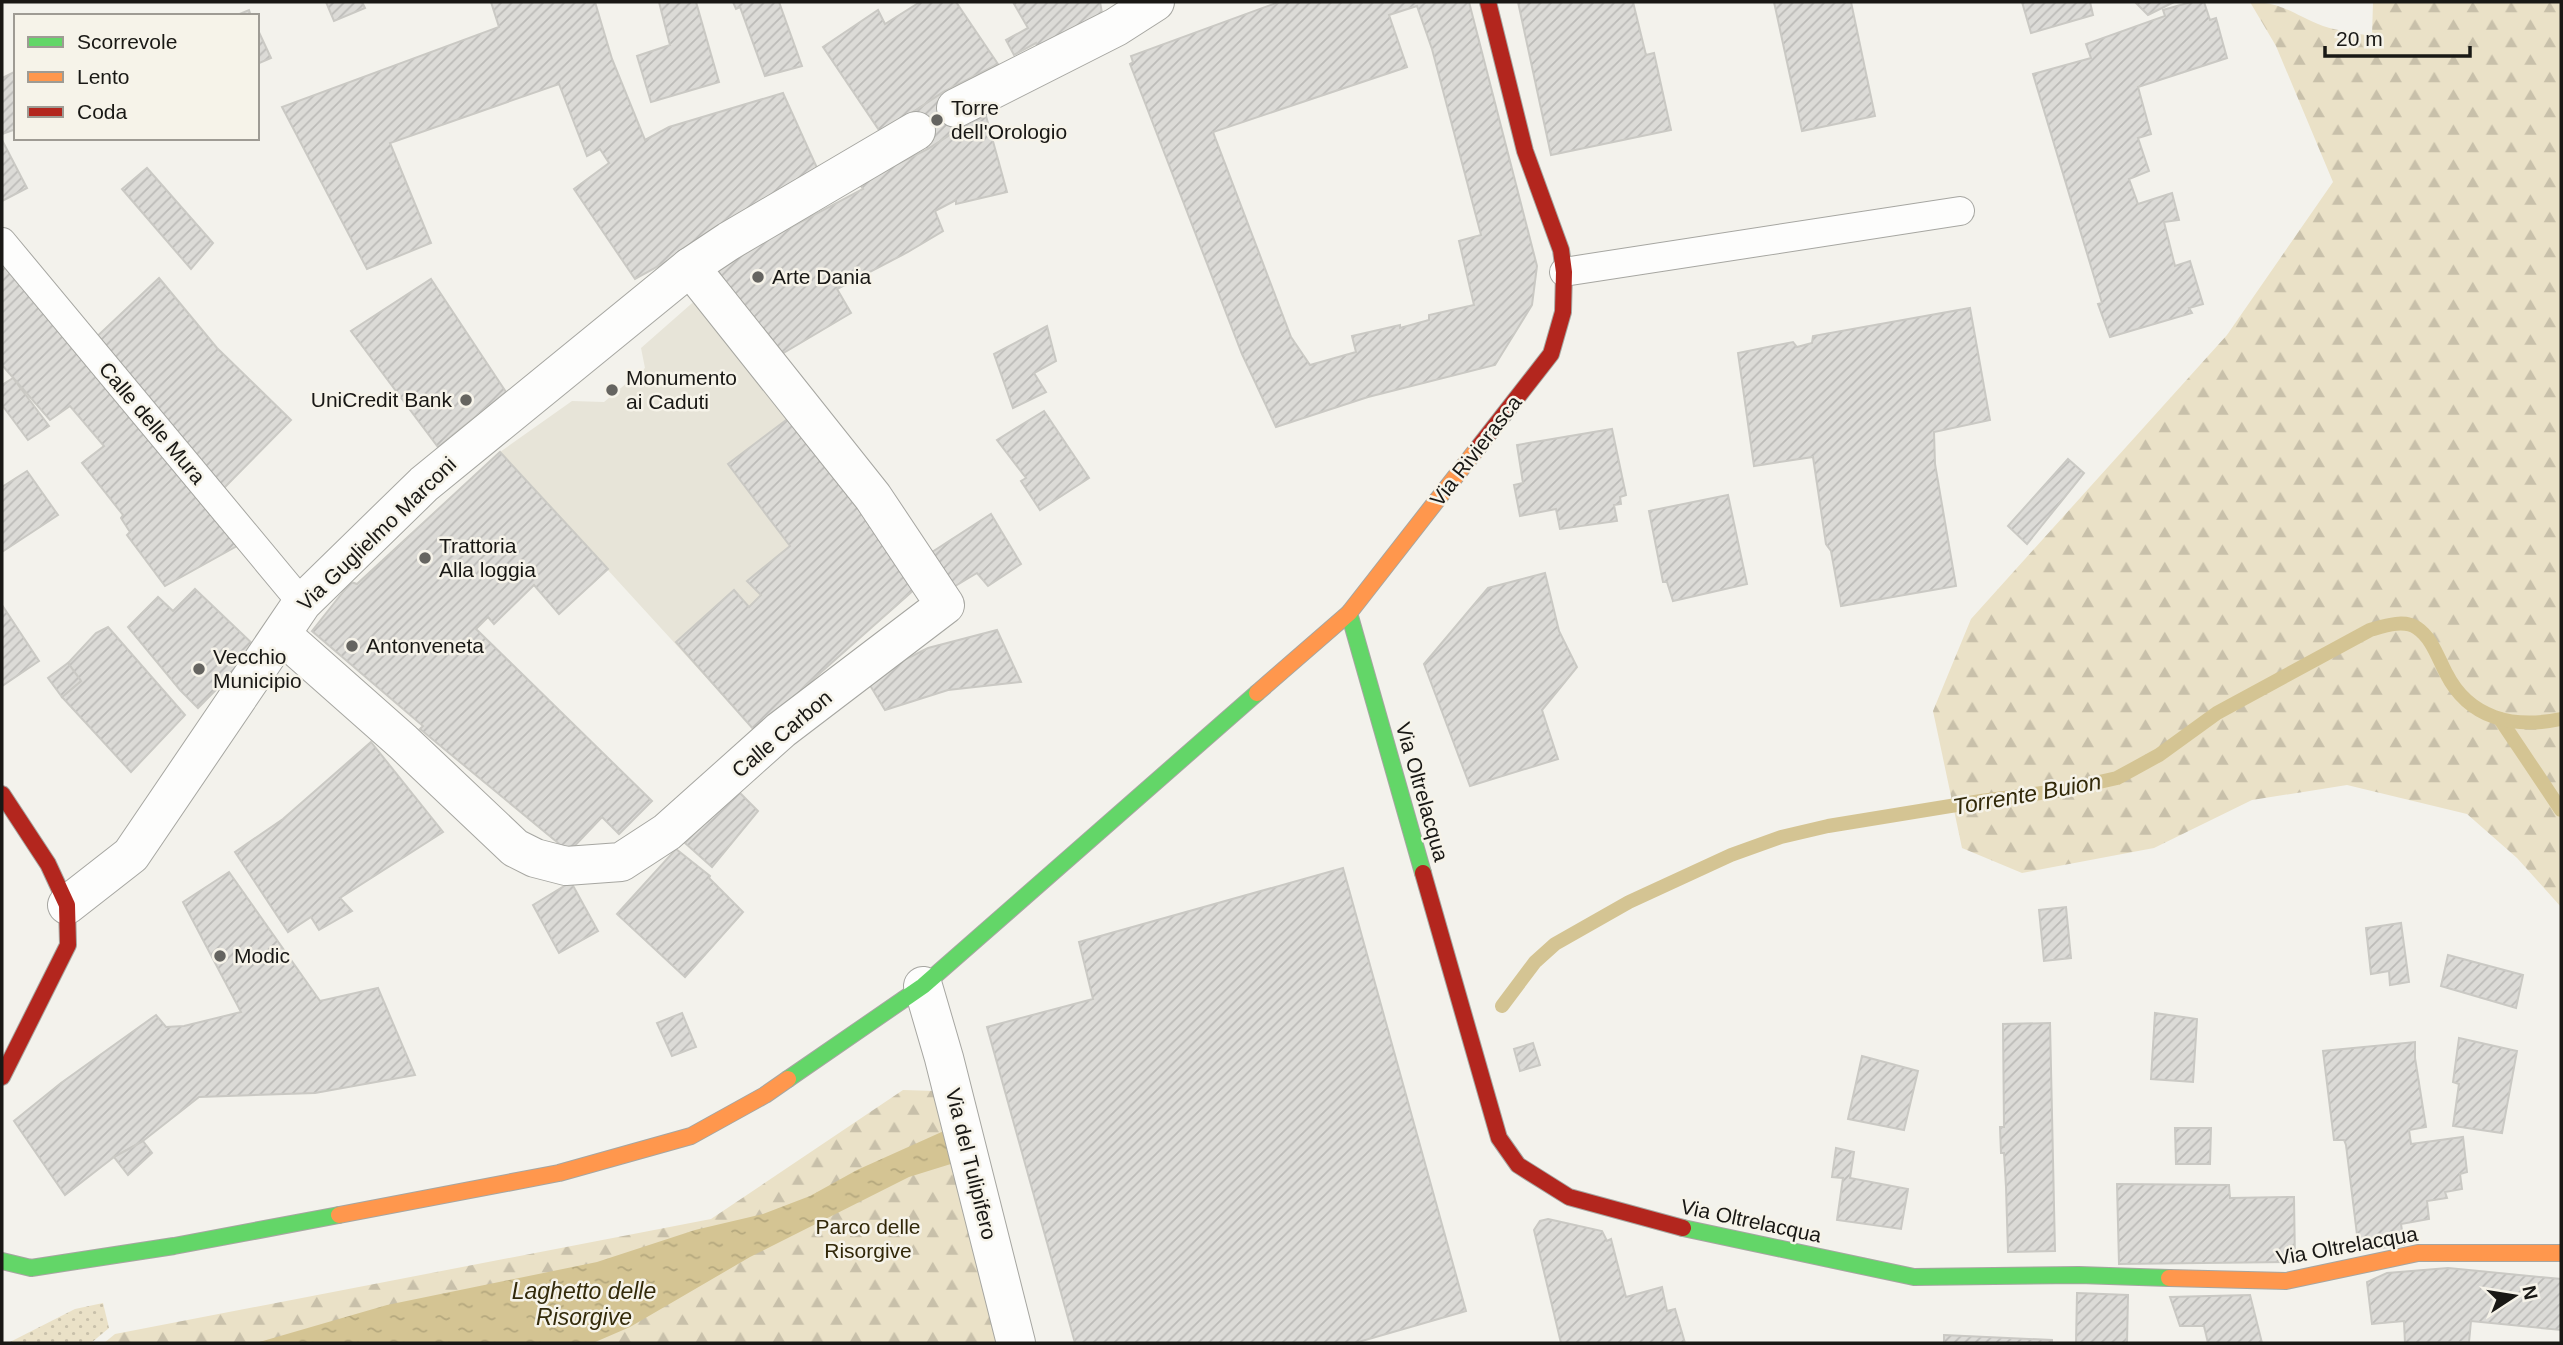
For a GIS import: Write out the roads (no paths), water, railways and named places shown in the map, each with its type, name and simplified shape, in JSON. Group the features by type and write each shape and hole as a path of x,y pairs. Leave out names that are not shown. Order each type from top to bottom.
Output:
{"street":[{"path":"956,107 1116,27 1155,2"},
{"name":"Via Rivierasca","path":"2,1261 31,1268 174,1246 559,1173 691,1136 765,1095 923,986 1349,613 1551,354 1563,312 1562,250 1525,150 1488,2"},
{"name":"Via Guglielmo Marconi","path":"67,905 131,855 302,603 424,484 690,267 729,241 916,131"},
{"name":"Calle Carbon","path":"282,635 515,848 535,859 566,866 621,862 667,832 781,730 945,605 873,497 690,267"},
{"name":"Via Oltrelacqua","path":"1349,613 1499,1138 1518,1165 1569,1197 1703,1233 1914,1277 2079,1275 2286,1281 2418,1253 2561,1253"},
{"path":"2,794 48,864 67,905 68,945 2,1077"},
{"name":"Via del Tulipifero","path":"923,986 944,1058 1016,1343"}],"lane":[{"path":"1564,272 1960,211"},
{"name":"Calle delle Mura","path":"2,242 302,603"}],"water":[{"name":"Laghetto delle Risorgive","path":"946,1130 954,1163 909,1177 750,1257 630,1327 593,1343 256,1343 387,1305 597,1262 695,1230 763,1214 810,1196 857,1170"}],"waterway":[{"name":"Torrente Buion","path":"1502,1006 1535,962 1555,944 1629,902 1731,855 1781,837 1828,826 2064,790 2117,778 2159,755 2217,713 2370,630 2381,627 2406,624 2422,632 2456,689 2480,710 2510,721 2544,722 2561,719"},
{"path":"2500,719 2561,810"}],"place":[{"name":"Torre dell'Orologio","path":"937,120"},
{"name":"Arte Dania","path":"758,277"},
{"name":"Monumento ai Caduti","path":"612,390"},
{"name":"UniCredit Bank","path":"466,400"},
{"name":"Trattoria Alla loggia","path":"425,558"},
{"name":"Antonveneta","path":"352,646"},
{"name":"Vecchio Municipio","path":"199,669"},
{"name":"Modic","path":"220,956"}],"park label":[{"name":"Parco delle Risorgive","path":"868,1239"}]}
